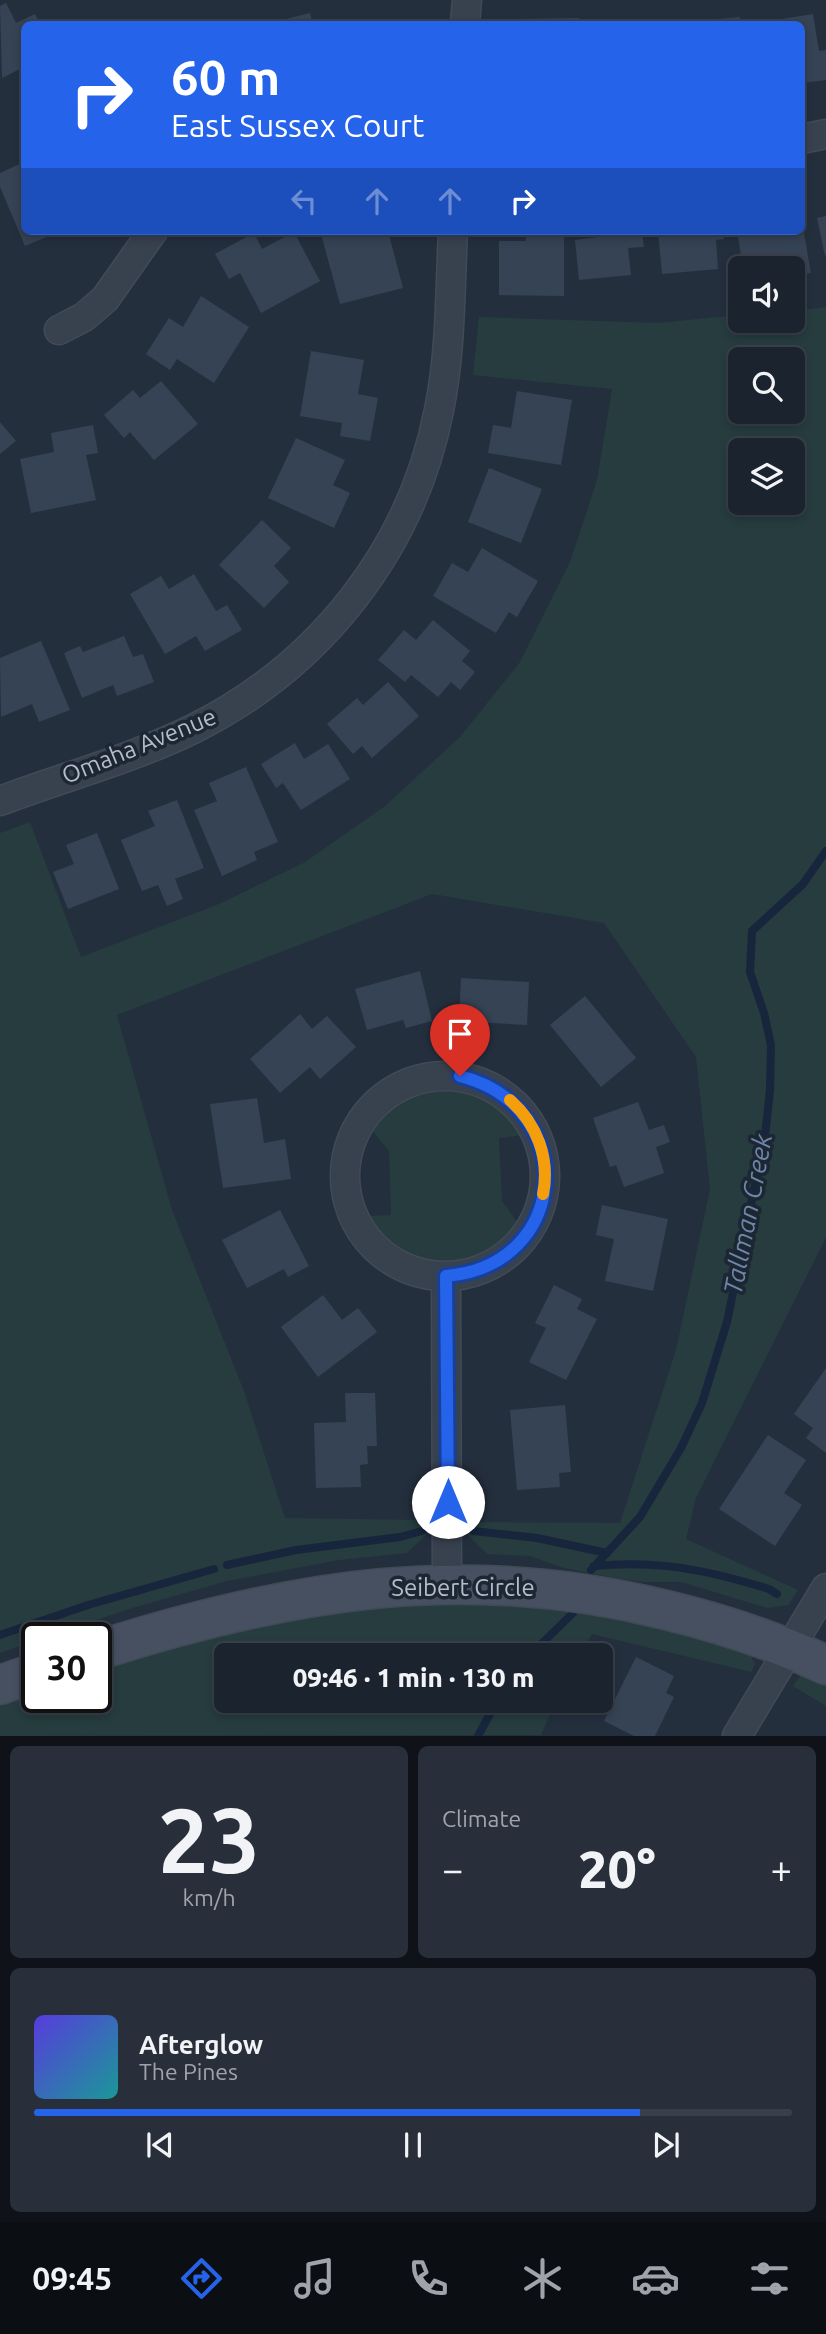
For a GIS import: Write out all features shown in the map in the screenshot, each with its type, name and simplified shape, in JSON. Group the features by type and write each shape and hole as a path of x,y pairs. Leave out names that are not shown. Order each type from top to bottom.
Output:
{"street":[{"path":"466,21 467,0"},
{"path":"805,138 826,134"},
{"path":"60,330 84,317 105,299 150,235"},
{"name":"Omaha Avenue","path":"0,801 175,736 212,719 291,665 329,628 355,597 378,565 401,522 429,453 442,393 453,235"},
{"path":"460,1076 491,1087 518,1107 537,1134 542,1150 545,1183 537,1215 520,1243 494,1264 463,1275 446,1276 422,1273 398,1264 373,1244 354,1217 346,1185 346,1169 353,1136 377,1103 411,1082 460,1076"},
{"path":"446,1276 447,1583"},
{"name":"Seibert Circle","path":"112,1646 202,1619 340,1591 447,1583 500,1584 607,1597 687,1615 789,1648 826,1665"},
{"path":"737,1735 826,1588"},
{"path":"0,1685 21,1678"}],"green space":[{"path":"826,307 826,1237 696,1498 686,1539 798,1590 788,1605 767,1608 681,1582 621,1579 564,1568 530,1556 487,1554 469,1536 469,1522 620,1523 676,1350 710,1189 696,1057 604,923 432,894 117,1015 172,1210 244,1391 285,1518 425,1520 426,1535 407,1553 339,1560 227,1581 91,1622 21,1622 21,1646 0,1653 0,833 30,822 81,957 219,904 305,862 385,806 460,737 520,662 570,562 597,480 612,389 473,375 479,317 657,323 728,316 728,333 805,333 805,310"},
{"path":"442,1086 491,1098 511,1113 524,1135 499,1138 502,1201 520,1226 505,1245 486,1258 466,1265 444,1266 423,1262 402,1253 384,1240 368,1222 368,1216 391,1215 389,1151 370,1128 384,1111 401,1099"},
{"path":"409,1601 528,1605 584,1611 668,1628 749,1652 755,1664 751,1672 592,1634 587,1643 214,1643 214,1713 551,1713 541,1735 0,1736 0,1704 21,1697 21,1713 112,1713 112,1666 243,1627"},
{"path":"801,1675 826,1685 826,1706 793,1686"}],"building":[{"path":"6,3 16,23 35,14 38,21 21,21 21,68 2,78 0,6"},
{"path":"310,13 312,21 278,21"},
{"path":"813,14 819,51 826,50 826,80 805,83 805,21 768,21"},
{"path":"740,17 740,21 696,21"},
{"path":"579,18 579,21 514,21"},
{"path":"21,163 21,235 51,235 25,246 0,187 0,173"},
{"path":"826,216 826,255 825,256 817,218"},
{"path":"250,235 255,235 262,249 288,235 296,235 320,281 261,313 240,273 229,279 215,254"},
{"path":"321,235 389,235 403,288 340,304"},
{"path":"526,235 564,235 564,296 499,295 499,241 526,241"},
{"path":"642,235 644,247 628,248 631,275 579,280 575,240"},
{"path":"658,235 724,235 724,239 716,240 718,269 662,274"},
{"path":"738,235 804,235 811,273 805,274 805,256 741,256"},
{"path":"201,296 249,327 214,383 177,359 170,370 146,354 169,318 183,327"},
{"path":"311,351 364,360 358,394 378,398 370,441 340,436 342,423 300,416"},
{"path":"161,381 198,424 154,460 130,432 124,438 104,415 133,390 140,398"},
{"path":"517,391 572,400 561,465 488,453 493,425 511,428"},
{"path":"0,422 16,441 0,454"},
{"path":"93,425 98,453 86,455 96,500 31,513 20,459 54,452 51,433"},
{"path":"296,438 345,460 333,485 350,493 334,528 268,498"},
{"path":"489,468 542,489 521,543 468,522"},
{"path":"262,520 291,548 274,566 289,582 264,608 219,565"},
{"path":"482,548 538,581 517,617 509,612 496,633 433,596 452,563 468,572"},
{"path":"194,574 216,611 227,605 242,630 205,651 196,636 165,654 130,594 161,576 169,589"},
{"path":"433,620 470,651 462,661 475,672 460,690 451,682 438,697 411,675 405,682 378,660 404,630 416,640"},
{"path":"124,636 133,657 143,654 154,682 117,696 113,685 82,698 64,653 80,646 83,652"},
{"path":"41,641 70,710 39,722 32,704 1,717 0,658"},
{"path":"388,682 419,716 372,758 362,746 353,754 327,724 357,698 363,705"},
{"path":"295,743 304,759 328,744 350,779 301,810 283,783 276,788 261,764"},
{"path":"246,767 278,842 254,852 257,860 222,876 194,810 217,801 209,783"},
{"path":"177,800 204,868 175,879 183,899 167,906 158,885 142,891 121,840 155,826 148,811"},
{"path":"97,833 119,889 68,909 53,872 74,864 66,845"},
{"path":"420,971 432,1021 406,1028 403,1020 367,1030 355,989"},
{"path":"461,978 529,982 527,1025 459,1021"},
{"path":"585,996 636,1058 601,1087 550,1025"},
{"path":"300,1014 312,1029 327,1016 356,1047 320,1079 310,1067 280,1093 250,1059"},
{"path":"257,1098 264,1143 285,1139 291,1179 223,1188 210,1104"},
{"path":"638,1102 649,1130 664,1125 670,1142 656,1147 664,1173 624,1187 616,1165 610,1167 593,1118"},
{"path":"602,1205 668,1219 653,1291 605,1281 614,1239 596,1235"},
{"path":"280,1210 309,1266 288,1277 284,1269 247,1288 222,1240"},
{"path":"554,1285 582,1299 577,1309 597,1319 566,1380 529,1362 546,1328 535,1323"},
{"path":"323,1295 342,1320 358,1308 377,1332 318,1377 281,1327"},
{"path":"826,1368 826,1453 806,1438 813,1428 794,1414"},
{"path":"345,1393 375,1393 377,1446 367,1446 368,1464 360,1465 361,1487 316,1488 314,1423 346,1422"},
{"path":"565,1405 571,1472 559,1473 560,1487 517,1490 510,1410"},
{"path":"768,1435 806,1460 784,1493 802,1505 775,1546 719,1509"},
{"path":"636,1657 674,1676 666,1693 674,1697 655,1736 634,1736 604,1721 608,1713 613,1713 613,1703"}],"waterway":[{"name":"Tallman Creek","path":"591,1570 640,1517 681,1448 702,1403 727,1322 765,1136 770,1090 771,1045 764,1013 750,972 752,931 803,884 826,851"},
{"path":"227,1565 296,1550 400,1537 422,1531"},
{"path":"473,1531 537,1538 607,1553"},
{"path":"594,1566 640,1564 683,1568 746,1582 777,1594"},
{"path":"0,1635 88,1605 214,1569"},
{"name":"Tallman Creek","path":"542,1643 573,1613"},
{"name":"Tallman Creek","path":"478,1736 490,1713"}],"slow traffic":[{"path":"510,1100 537,1134 545,1166 543,1194"}],"route":[{"path":"448,1502 446,1276 463,1275 494,1264 520,1243 537,1215 545,1183 545,1166 537,1134 518,1107 491,1087 460,1076"}]}
